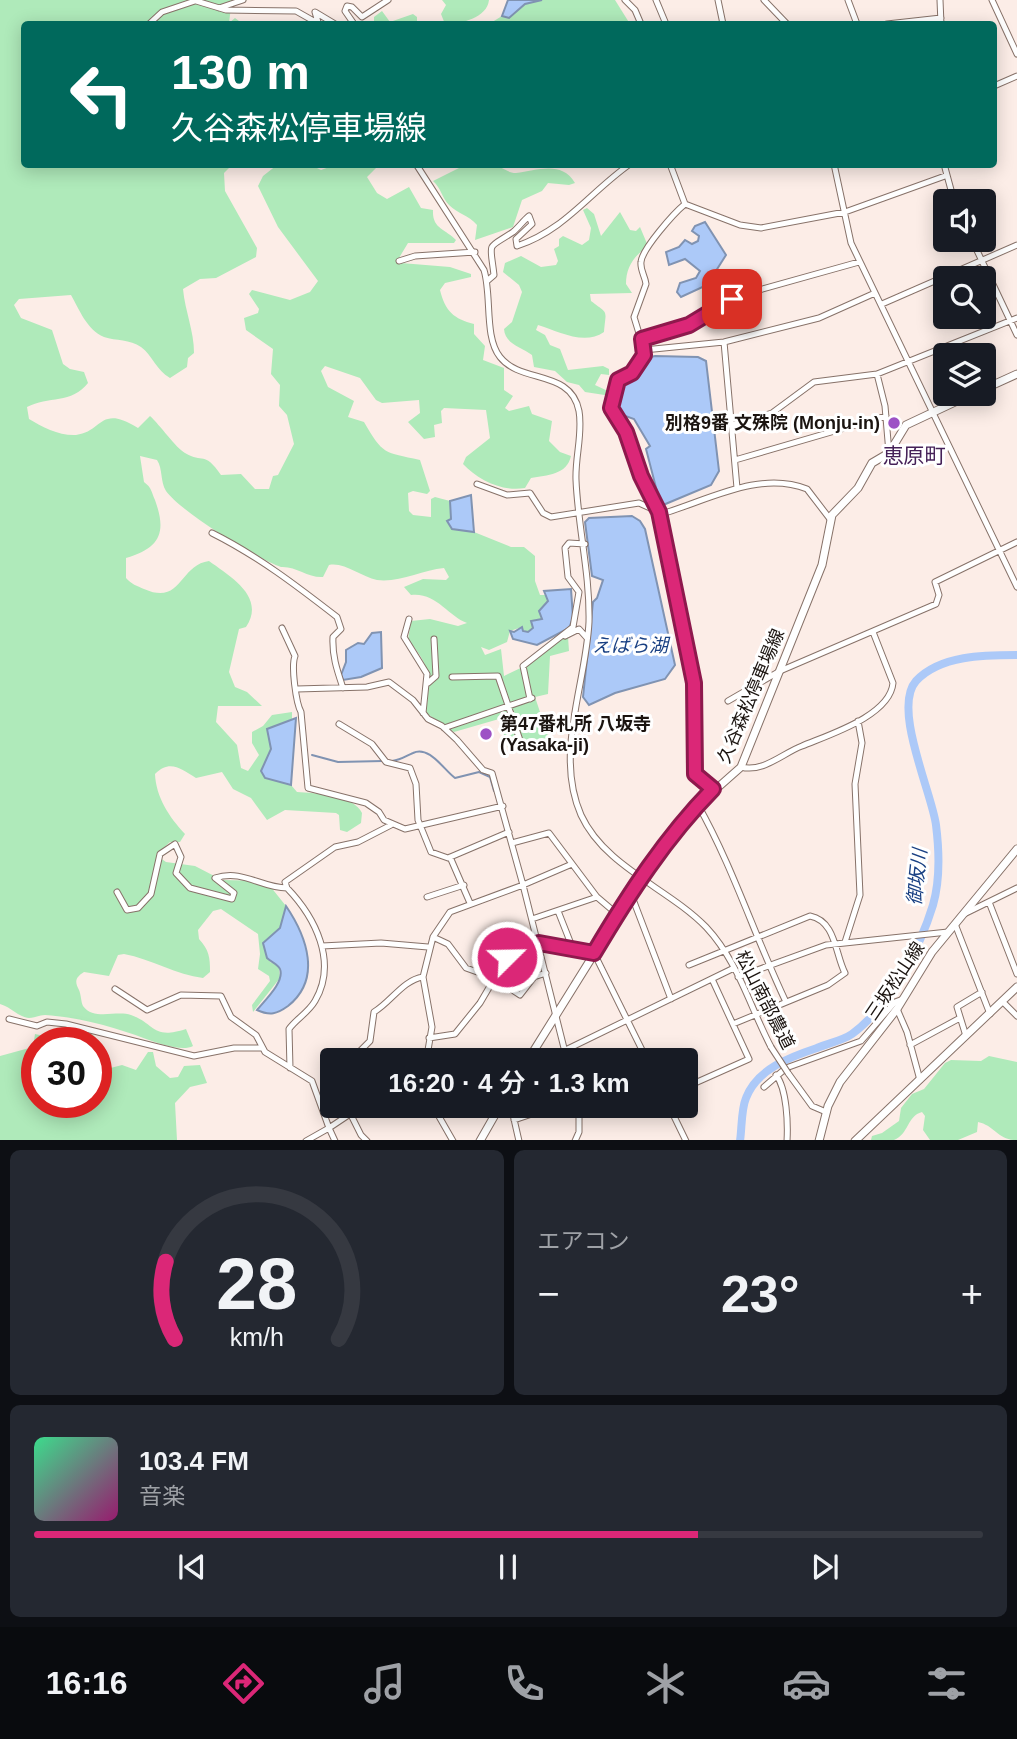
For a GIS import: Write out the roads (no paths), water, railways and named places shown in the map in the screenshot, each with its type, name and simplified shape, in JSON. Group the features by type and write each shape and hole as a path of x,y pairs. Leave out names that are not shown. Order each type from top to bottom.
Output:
{"main road":[{"path":"996,384 1017,374"},
{"path":"830,519 858,488 872,463 889,453 905,425 944,406"},
{"name":"久谷森松停車場線","path":"536,1048 641,877 698,805 741,767 822,565 830,519"},
{"name":"三坂松山線","path":"820,1140 826,1112 840,1082 897,1009 919,970 1017,849"},
{"path":"855,1140 1017,987"},
{"path":"480,1140 493,1118"}],"street":[{"path":"219,8 243,0"},
{"path":"352,21 345,11 346,6 352,7 362,17 388,0"},
{"path":"625,0 635,10 640,21"},
{"path":"656,0 665,21"},
{"path":"718,0 722,21"},
{"path":"764,0 784,21"},
{"path":"848,0 856,21"},
{"path":"940,0 941,21"},
{"path":"992,0 1017,54"},
{"path":"152,21 162,12 194,1 219,8 296,11 314,21"},
{"path":"318,21 315,12 330,21"},
{"path":"997,85 1017,76"},
{"path":"419,168 475,252 487,281 494,275 491,245 495,240 515,230 529,216 532,224 516,239 517,246 556,229 624,168"},
{"path":"672,168 685,204 754,229 845,212 945,176"},
{"path":"835,168 849,236 859,262 909,359 1017,587"},
{"path":"944,168 950,189"},
{"path":"685,204 668,220 642,257 641,270 646,284 634,317 645,350 634,371 618,380 611,411 626,432 641,476 659,512 694,683 695,774 713,789"},
{"path":"882,304 1017,244"},
{"path":"399,261 415,256 475,252"},
{"path":"978,252 1014,319 1017,335"},
{"path":"642,339 689,325 741,295 859,262"},
{"name":"松山南部農道","path":"487,281 492,338 499,356 517,370 557,382 570,392 579,418 576,477 589,581 587,638 573,728 572,786 587,825 614,856 697,918 734,968 771,1048 812,1105 826,1112"},
{"path":"645,350 724,342 819,318 875,293"},
{"path":"733,425 772,412 814,382 877,374 1014,319"},
{"path":"724,342 737,488"},
{"path":"877,374 886,416 889,453"},
{"path":"736,460 886,416"},
{"path":"477,484 507,495 530,494 547,516 639,503 659,512 668,512 756,484 803,487 811,492 830,519"},
{"path":"212,533 244,549 298,584 323,609 337,617 341,629 333,636 333,643 335,666 343,688"},
{"path":"728,701 780,671 936,604 939,595 935,582 1017,542"},
{"path":"444,728 531,698 522,674 523,666 575,623 579,592 576,584 568,577 565,548 569,543 585,544"},
{"path":"409,619 404,637 425,668 428,683 423,713"},
{"path":"282,628 294,652 291,665 296,689 295,704 301,712 305,785 366,803 391,825 405,829 503,806"},
{"path":"560,638 579,629 587,638"},
{"path":"741,767 759,767 858,721 887,700 892,689 891,677 873,632"},
{"path":"428,683 436,676 434,639"},
{"path":"452,677 498,676 523,749"},
{"path":"296,689 343,688 389,682 413,700 428,719 444,728 483,771 492,773 558,1015 564,1048"},
{"path":"845,942 860,895 855,784 862,743 858,721"},
{"path":"339,724 372,744 385,761 410,768 416,784 420,827 431,852 450,857 509,832"},
{"path":"698,805 715,835 755,938 786,1002"},
{"path":"290,1068 289,1029 309,1009 319,992 323,971 322,946 309,912 287,888 285,882 335,847 358,842 391,825"},
{"path":"512,843 549,833 597,897 617,914"},
{"path":"117,892 127,910 138,908 151,894 160,854 175,844 181,857 176,873 190,888 232,900 234,893 215,878 253,877 269,887 287,888"},
{"path":"450,857 470,903"},
{"path":"428,1048 432,1027 423,977 428,947 450,912 572,864"},
{"path":"427,897 464,885"},
{"path":"985,887 1017,974"},
{"path":"961,916 1017,888"},
{"path":"631,894 671,999"},
{"path":"532,919 597,897"},
{"path":"558,911 573,949"},
{"path":"690,965 814,916 825,923 845,973 828,985 733,1024"},
{"path":"955,924 990,1014"},
{"path":"738,977 804,951 835,943 948,932"},
{"path":"433,937 448,944 466,968 494,978 520,995 534,977 546,972"},
{"path":"322,946 381,943 428,947"},
{"path":"429,1038 455,1034 480,1003 507,957 539,943 594,953 641,1048"},
{"path":"573,1048 734,968"},
{"path":"363,1048 370,1041 374,1012 386,1005 407,983 423,977"},
{"path":"698,1082 749,1059 712,979"},
{"path":"115,989 142,1008 150,1010 178,995 220,995 231,1017 256,1035 262,1048 279,1063 312,1081 335,1140"},
{"path":"966,1036 957,1007 982,992"},
{"path":"764,1087 786,1068 854,1045 867,1036 895,1002 903,999"},
{"path":"1003,1002 1017,1016"},
{"path":"897,1009 920,1080"},
{"path":"910,1045 960,1018"},
{"path":"9,1019 37,1026 47,1022 66,1024 194,1056 233,1048 262,1048"},
{"path":"776,1075 782,1084 787,1140"},
{"path":"306,1140 343,1118"},
{"path":"353,1118 367,1140"},
{"path":"440,1118 453,1140"},
{"path":"519,1140 514,1120 520,1118"},
{"path":"575,1140 579,1132 579,1118"},
{"path":"674,1118 683,1140"},
{"path":"865,1131 869,1139"}],"water":[{"path":"508,0 542,0 525,4 509,18 502,16"},
{"path":"705,222 726,255 707,285 681,297 677,292 680,283 696,278 700,271 685,259 669,265 666,252 679,247 685,240 692,244 698,241 699,236 692,231 695,226"},
{"path":"698,357 706,361 719,471 711,485 663,505 660,503 646,449 650,446 634,419 614,412 613,408 621,382 646,358"},
{"path":"471,495 474,532 452,529 447,521 451,519 450,501"},
{"name":"えばら湖","path":"632,516 640,521 645,529 675,665 665,679 615,693 589,705 583,697 593,602 603,580 592,576 585,522 589,518"},
{"path":"571,589 573,618 569,628 537,645 513,639 510,631 514,632 522,627 523,631 528,632 533,628 531,621 542,619 539,611 548,601 544,591"},
{"path":"381,632 382,668 361,677 343,680 341,675 346,662 346,650 358,643 364,644 372,633"},
{"path":"296,718 291,785 265,778 261,771 271,749 267,729"},
{"path":"286,906 305,944 308,971 299,995 288,1006 277,1012 266,1013 257,1010 277,985 281,974 279,967 267,958 263,943 280,928"}],"waterway":[{"name":"御坂川","path":"740,1140 744,1103 758,1079 786,1060 852,1034 866,1022 902,975 927,922 937,886 938,844 933,811 908,710 910,694 916,681 926,672 950,661 977,656 1017,655"},
{"path":"392,761 419,751 425,752 455,778 479,772 490,777 494,791"},
{"path":"312,755 338,762 383,761"}],"place":[{"name":"別格9番 文殊院 (Monju-in)","path":"894,423"},
{"name":"第47番札所 八坂寺 (Yasaka-ji)","path":"486,734"}],"district":[{"name":"恵原町","path":"914,455"}]}
